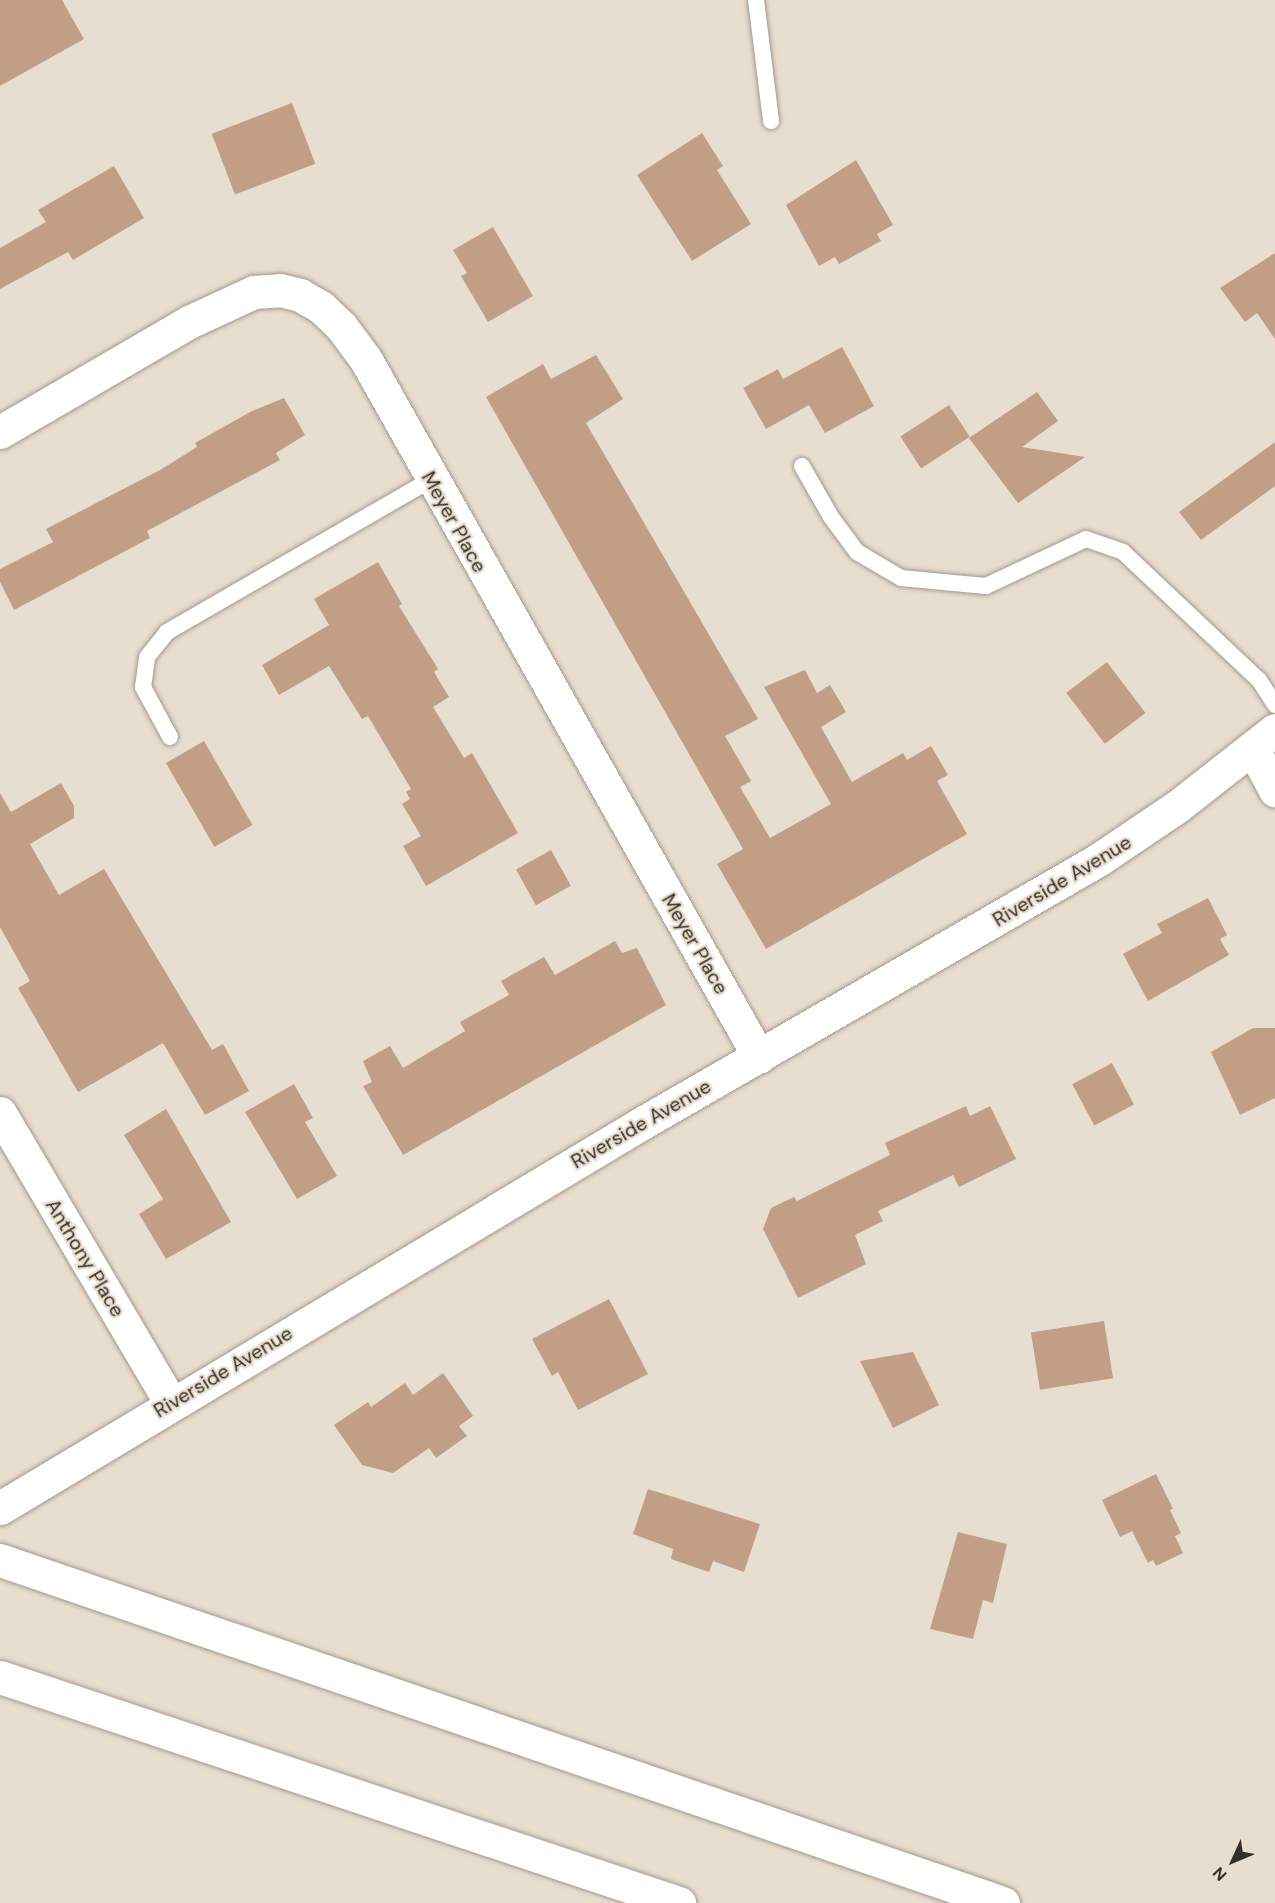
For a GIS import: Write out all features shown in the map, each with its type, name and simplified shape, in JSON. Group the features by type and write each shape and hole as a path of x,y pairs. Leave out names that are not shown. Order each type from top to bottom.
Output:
{"main road":[{"name":"Meyer Place","path":"0,432 189,322 254,292 280,290 300,295 321,307 341,326 366,360 430,480 759,1057"},
{"name":"Riverside Avenue","path":"0,1508 171,1403 1098,860 1178,806 1264,740"},
{"path":"1264,740 1275,790"},
{"name":"Anthony Place","path":"0,1113 171,1403"},
{"path":"0,1560 1003,1903"},
{"path":"0,1677 679,1903"}],"lane":[{"path":"756,0 771,121"},
{"path":"802,466 831,517 857,552 900,578 986,586 1086,538 1123,552 1259,680 1275,705"},
{"path":"170,737 143,687 147,657 167,632 430,480"}],"building":[{"path":"0,0 62,0 84,39 0,86"},
{"path":"292,103 315,164 235,195 212,134"},
{"path":"702,133 723,166 717,170 751,224 692,261 637,175"},
{"path":"856,160 893,225 877,234 881,241 839,264 835,257 819,266 786,205"},
{"path":"114,166 144,218 73,260 68,252 0,289 0,248 46,222 38,210"},
{"path":"493,227 533,296 488,322 461,276 467,273 453,250"},
{"path":"1275,253 1275,339 1257,313 1245,322 1220,288"},
{"path":"842,347 874,406 825,433 809,405 766,429 743,388 778,369 783,379"},
{"path":"596,355 623,399 586,423 758,719 725,736 751,781 740,787 770,838 831,804 764,687 805,670 817,693 830,685 846,712 821,727 852,782 903,753 907,760 931,746 948,775 937,781 967,834 766,949 717,864 743,849 486,397 543,364 551,379"},
{"path":"1037,392 1058,421 1022,447 1085,457 1018,503 969,438"},
{"path":"284,398 305,435 276,453 280,460 147,531 150,538 14,610 0,582 0,569 53,542 46,529 160,470 197,447 195,443 252,411"},
{"path":"949,405 970,437 921,468 900,437"},
{"path":"1275,442 1275,486 1201,540 1179,512"},
{"path":"378,562 402,604 399,606 438,669 434,672 449,697 433,707 464,758 472,753 518,833 426,886 403,846 421,836 402,804 410,799 406,792 411,789 368,716 362,719 329,666 279,695 262,665 329,625 314,599"},
{"path":"1107,662 1146,713 1105,744 1066,693"},
{"path":"204,741 252,825 214,847 166,763"},
{"path":"61,783 74,806 74,818 30,844 59,895 104,869 212,1050 223,1044 249,1091 205,1115 163,1043 78,1092 18,988 30,981 0,927 0,793 11,812"},
{"path":"551,850 571,886 536,905 516,869"},
{"path":"1208,898 1227,935 1220,939 1229,955 1148,1001 1123,954 1162,933 1157,924"},
{"path":"615,941 622,953 637,948 666,1005 403,1155 363,1086 372,1082 363,1061 390,1046 403,1068 465,1031 460,1022 509,995 501,981 544,957 555,975"},
{"path":"1253,1028 1275,1028 1275,1098 1240,1115 1211,1052"},
{"path":"1112,1063 1134,1104 1094,1126 1072,1084"},
{"path":"294,1084 313,1118 305,1122 337,1176 297,1199 245,1112"},
{"path":"966,1106 970,1116 990,1106 1016,1159 959,1187 953,1175 878,1211 883,1221 855,1235 866,1264 798,1298 763,1229 771,1208 794,1197 797,1201 890,1155 885,1143"},
{"path":"166,1109 231,1222 166,1259 139,1214 163,1199 124,1135"},
{"path":"609,1299 648,1374 578,1410 558,1372 552,1376 532,1339"},
{"path":"1104,1321 1113,1378 1040,1390 1031,1333"},
{"path":"913,1352 939,1405 893,1428 860,1361"},
{"path":"443,1373 473,1416 459,1426 467,1436 436,1458 429,1448 393,1473 362,1465 334,1425 368,1402 371,1407 405,1383 413,1395"},
{"path":"1156,1474 1173,1509 1170,1510 1181,1533 1175,1536 1183,1553 1156,1566 1153,1560 1148,1563 1132,1531 1120,1537 1102,1500"},
{"path":"648,1489 760,1524 744,1572 713,1561 709,1572 671,1559 673,1549 633,1534"},
{"path":"958,1532 1007,1544 993,1603 983,1600 973,1639 930,1629"}]}
